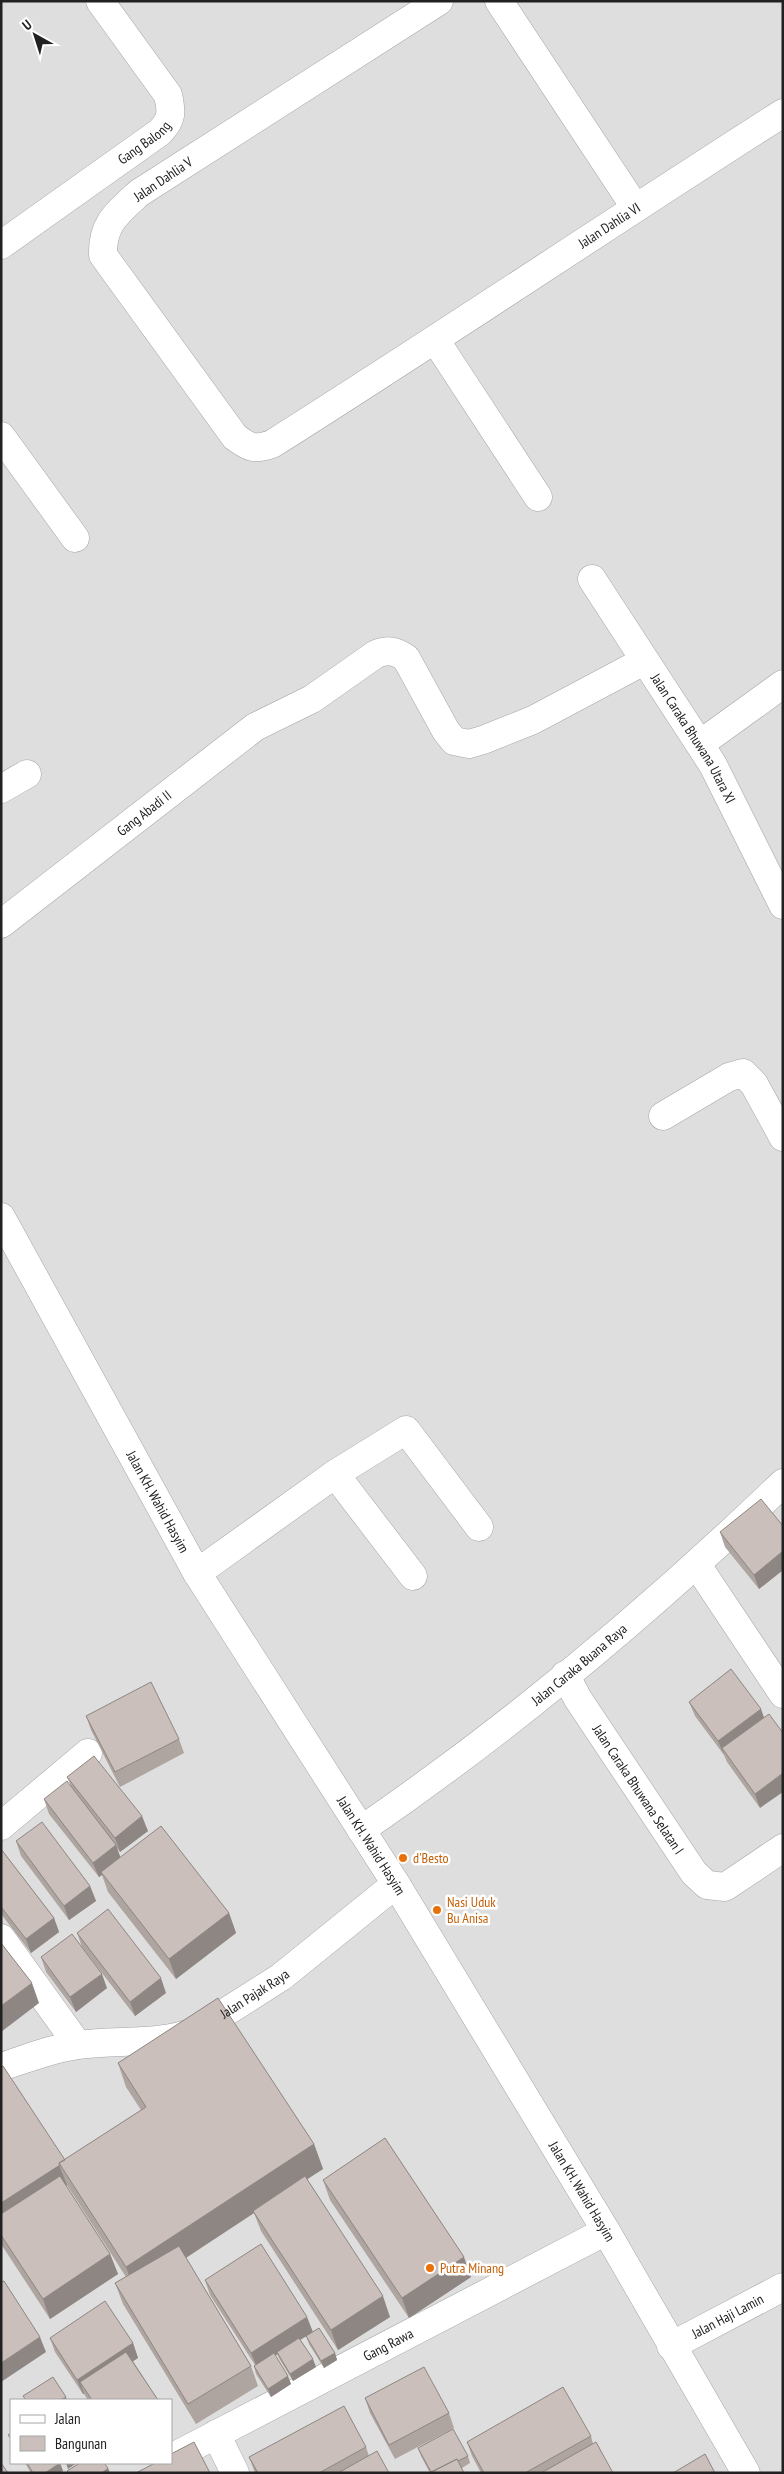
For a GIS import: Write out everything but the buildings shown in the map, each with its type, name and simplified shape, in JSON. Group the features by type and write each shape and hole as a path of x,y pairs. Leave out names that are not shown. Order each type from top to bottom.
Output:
{"street":[{"name":"Gang Balong","path":"1,245 160,132 170,122 171,108 168,95 100,1"},
{"name":"Jalan Dahlia V","path":"235,438 103,255 103,238 115,214 139,193 439,1"},
{"path":"499,1 636,207"},
{"name":"Jalan Dahlia VI","path":"235,438 247,446 259,449 272,444 436,341 636,207 783,113"},
{"path":"436,341 538,496"},
{"path":"1,436 75,538"},
{"name":"Jalan Caraka Bhuwana Utara XI","path":"592,579 713,765 783,905"},
{"name":"Gang Abadi II","path":"1,924 255,727 312,699 376,654 387,650 396,652 406,658 446,731 454,741 469,744 533,720 644,661"},
{"path":"700,744 783,684"},
{"path":"1,789 27,774"},
{"path":"663,1116 729,1078 743,1073 754,1084 783,1137"},
{"name":"Jalan KH. Wahid Hasyim","path":"1,1217 198,1573 396,1884 606,2231 746,2473"},
{"path":"198,1573 335,1474 406,1430 479,1527"},
{"path":"335,1474 413,1576"},
{"name":"Jalan Caraka Buana Raya","path":"361,1830 438,1777 565,1675 696,1565 783,1483"},
{"path":"696,1565 783,1694"},
{"name":"Jalan Caraka Bhuwana Selatan I","path":"565,1675 694,1873 707,1885 725,1887 783,1848"},
{"path":"1,1826 88,1753"},
{"name":"Jalan Pajak Raya","path":"1,2067 78,2045 159,2041 180,2038 196,2032 281,1977 396,1884"},
{"path":"1,1938 78,2045"},
{"name":"Gang Rawa","path":"172,2457 606,2231"},
{"name":"Jalan Haji Lamin","path":"671,2346 783,2287"},
{"path":"216,2434 235,2473"}],"shaded area":[{"path":"1,1 783,1 783,2473 1,2473"}],"place":[{"name":"d'Besto","path":"403,1858"},
{"name":"Nasi Uduk Bu Anisa","path":"437,1910"},
{"name":"Putra Minang","path":"430,2268"}]}
